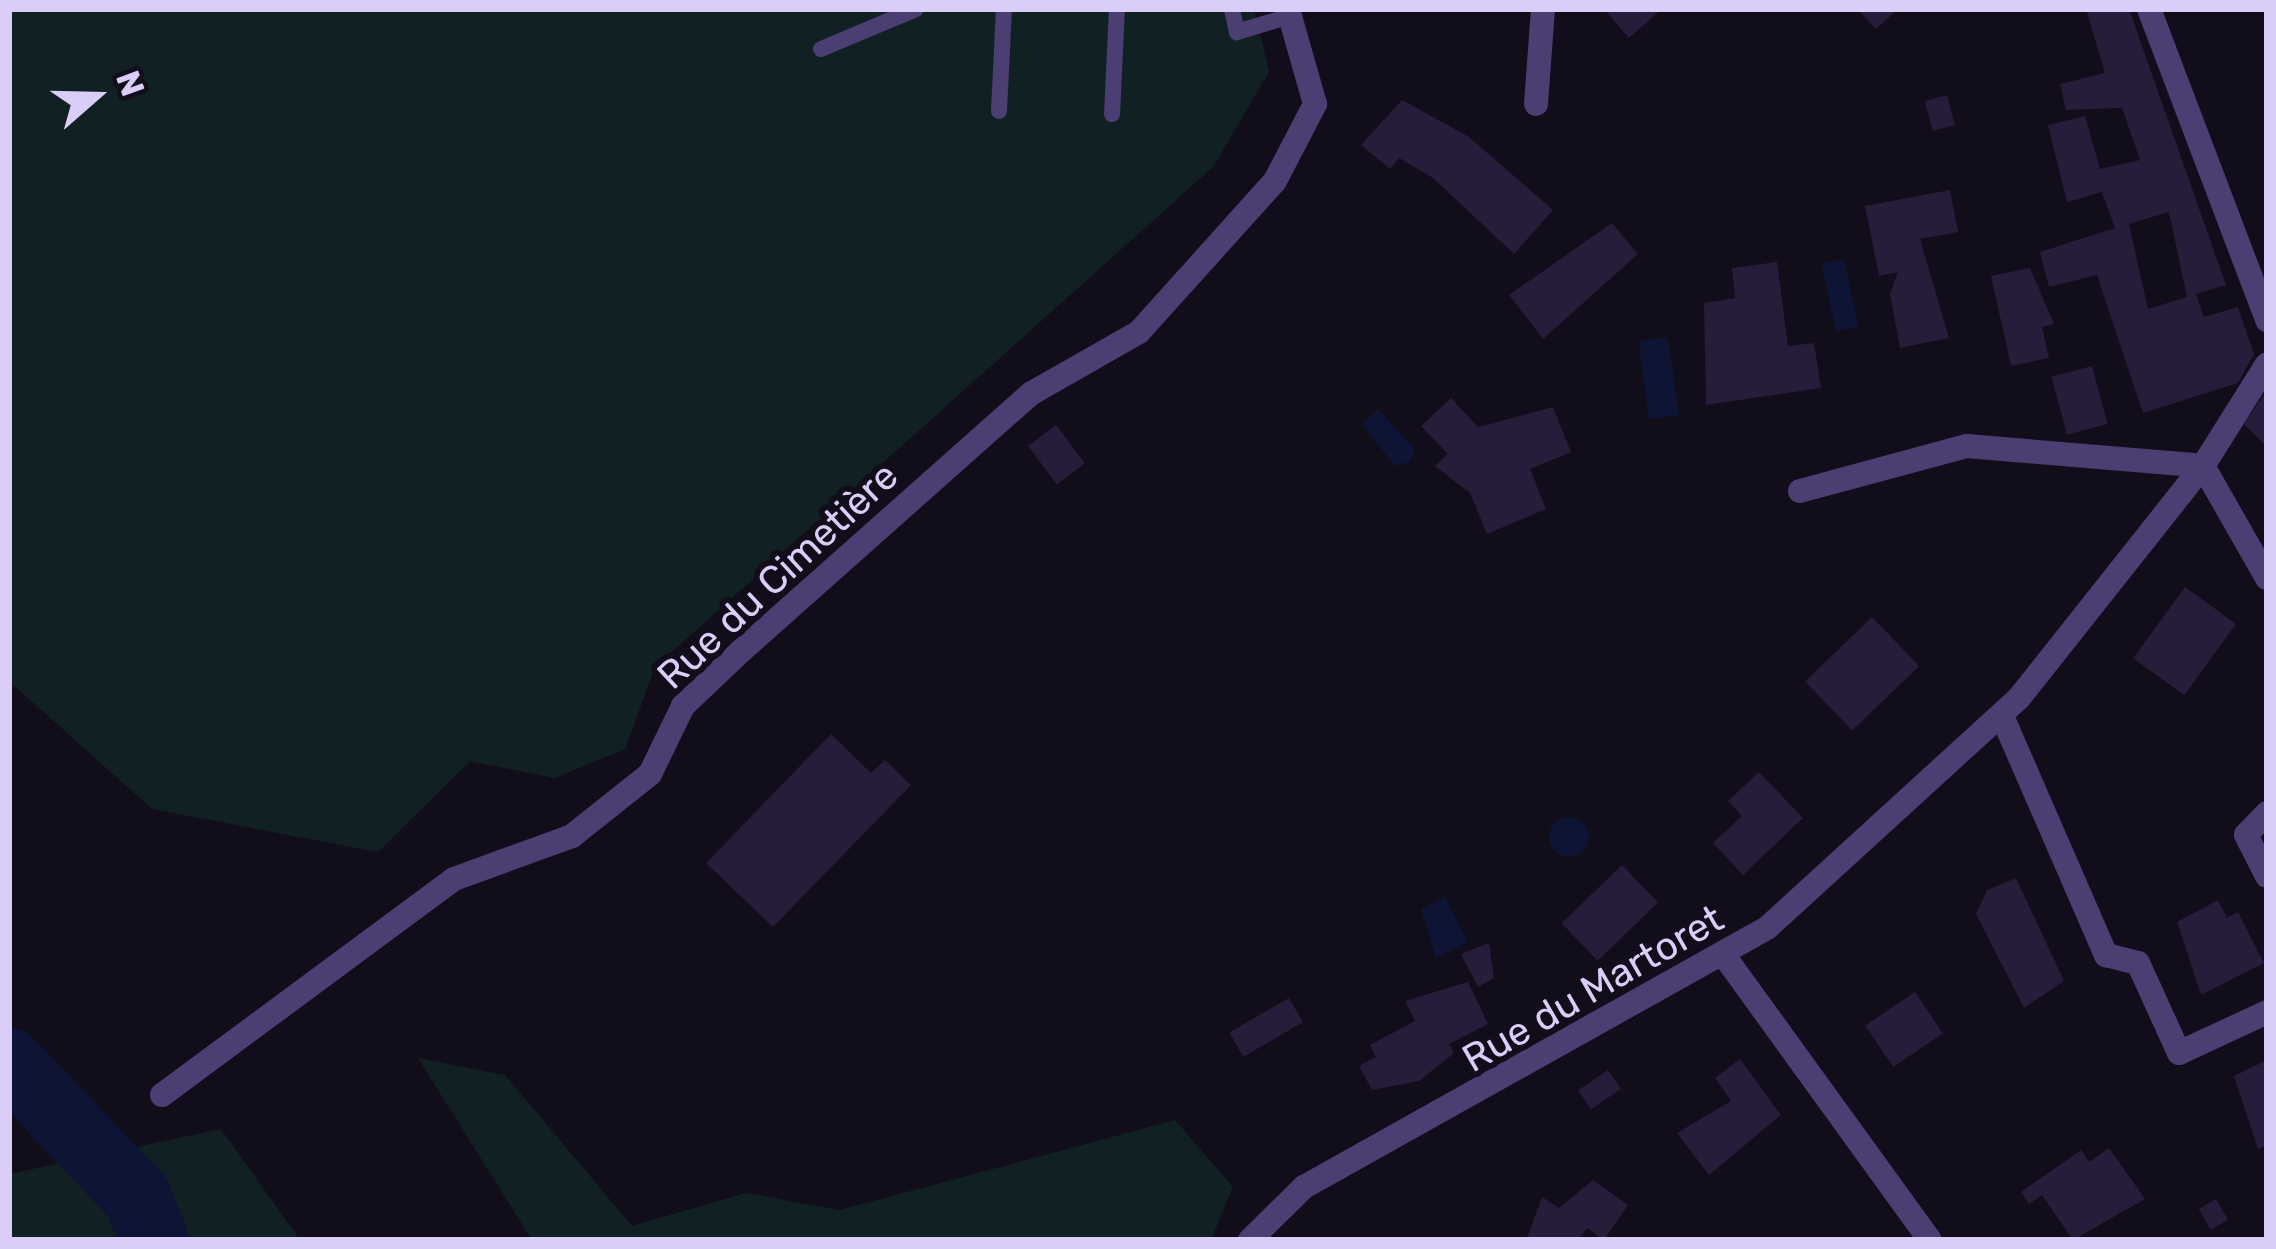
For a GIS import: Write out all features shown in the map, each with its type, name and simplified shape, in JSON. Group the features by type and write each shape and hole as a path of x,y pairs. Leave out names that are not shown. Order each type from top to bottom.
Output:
{"street":[{"path":"1536,104 1543,9"},
{"path":"2149,9 2267,320"},
{"name":"Rue du Cimetière","path":"162,1095 454,879 572,836 650,774 682,706 741,651 1032,393 1139,332 1275,181 1315,104 1289,13"},
{"name":"Rue du Martoret","path":"1250,1240 1304,1187 1725,957 2002,716 2203,466 2267,364"},
{"path":"1800,491 1967,446 2203,466 2267,578"},
{"path":"2002,716 2106,955 2138,963 2179,1053 2267,1012"},
{"path":"2267,813 2246,836 2267,876"},
{"path":"1725,957 1930,1240"}],"lane":[{"path":"820,49 916,9"},
{"path":"999,111 1004,9"},
{"path":"1112,114 1117,9"},
{"path":"1232,9 1237,32 1289,13"}],"shaded area":[{"path":"9,9 1254,9 1269,72 1213,167 655,667 625,749 555,778 470,761 378,852 152,809 9,681"},
{"path":"418,1058 505,1075 632,1226 746,1193 840,1210 1175,1120 1233,1187 1211,1240 532,1240"},
{"path":"221,1129 300,1240 9,1240 9,1174"}],"water":[{"path":"1844,259 1858,326 1836,331 1822,264"},
{"path":"1668,337 1679,415 1649,419 1638,341"},
{"path":"1378,409 1415,449 1409,462 1395,466 1362,425"},
{"path":"1569,817 1583,823 1589,837 1583,851 1569,857 1555,851 1549,837 1555,823"},
{"path":"1445,897 1468,942 1436,958 1421,909"}],"building":[{"path":"1604,9 1662,9 1629,38"},
{"path":"1857,9 1898,9 1876,29"},
{"path":"2086,9 2129,9 2226,285 2196,294 2204,317 2238,307 2254,354 2238,383 2143,413 2097,275 2049,287 2040,252 2115,228 2102,192 2067,202 2048,125 2085,116 2100,169 2140,160 2122,108 2066,110 2060,84 2105,73","holes":["2169,212 2187,297 2148,309 2129,224"]},
{"path":"1947,95 1955,125 1933,131 1925,101"},
{"path":"1402,100 1469,137 1553,210 1514,254 1433,178 1399,158 1390,169 1361,145"},
{"path":"1950,190 1958,232 1920,239 1949,338 1900,348 1890,294 1898,272 1879,276 1865,206"},
{"path":"1612,223 1638,254 1543,339 1509,295"},
{"path":"1777,262 1788,346 1814,343 1821,388 1706,405 1704,303 1735,298 1732,268"},
{"path":"2030,268 2054,324 2042,327 2049,358 2011,366 1991,276"},
{"path":"2092,366 2108,424 2067,435 2051,377"},
{"path":"2267,390 2267,447 2244,424"},
{"path":"1451,398 1478,427 1553,407 1571,452 1530,469 1546,509 1487,534 1470,493 1435,466 1448,454 1421,426"},
{"path":"1056,425 1085,463 1057,484 1028,446"},
{"path":"2185,587 2236,624 2184,695 2133,658"},
{"path":"1872,617 1919,666 1852,731 1805,682"},
{"path":"831,734 871,773 885,760 911,785 773,927 706,863"},
{"path":"1759,772 1803,818 1743,875 1713,843 1742,816 1728,801"},
{"path":"1622,865 1658,902 1598,961 1562,923"},
{"path":"2016,878 2064,981 2024,1008 1976,914 1987,890"},
{"path":"2218,900 2227,918 2238,912 2264,963 2201,995 2177,922"},
{"path":"1489,943 1494,978 1478,987 1461,954"},
{"path":"1468,982 1488,1024 1449,1044 1454,1053 1419,1081 1372,1090 1359,1066 1376,1057 1370,1045 1415,1021 1405,1001"},
{"path":"1915,992 1943,1033 1893,1067 1865,1026"},
{"path":"1289,998 1303,1022 1243,1057 1229,1032"},
{"path":"1740,1059 1781,1115 1709,1175 1677,1133 1731,1101 1715,1078"},
{"path":"2267,1060 2267,1145 2258,1149 2234,1076"},
{"path":"1608,1070 1621,1089 1591,1109 1578,1090"},
{"path":"2109,1148 2145,1199 2073,1240 2042,1195 2029,1204 2021,1192 2081,1150 2089,1162"},
{"path":"1593,1180 1628,1205 1604,1240 1587,1228 1578,1240 1527,1238 1542,1197 1559,1208"},
{"path":"2216,1199 2228,1220 2211,1230 2199,1209"}],"waterway":[{"path":"9,1062 137,1197 154,1240"}]}
